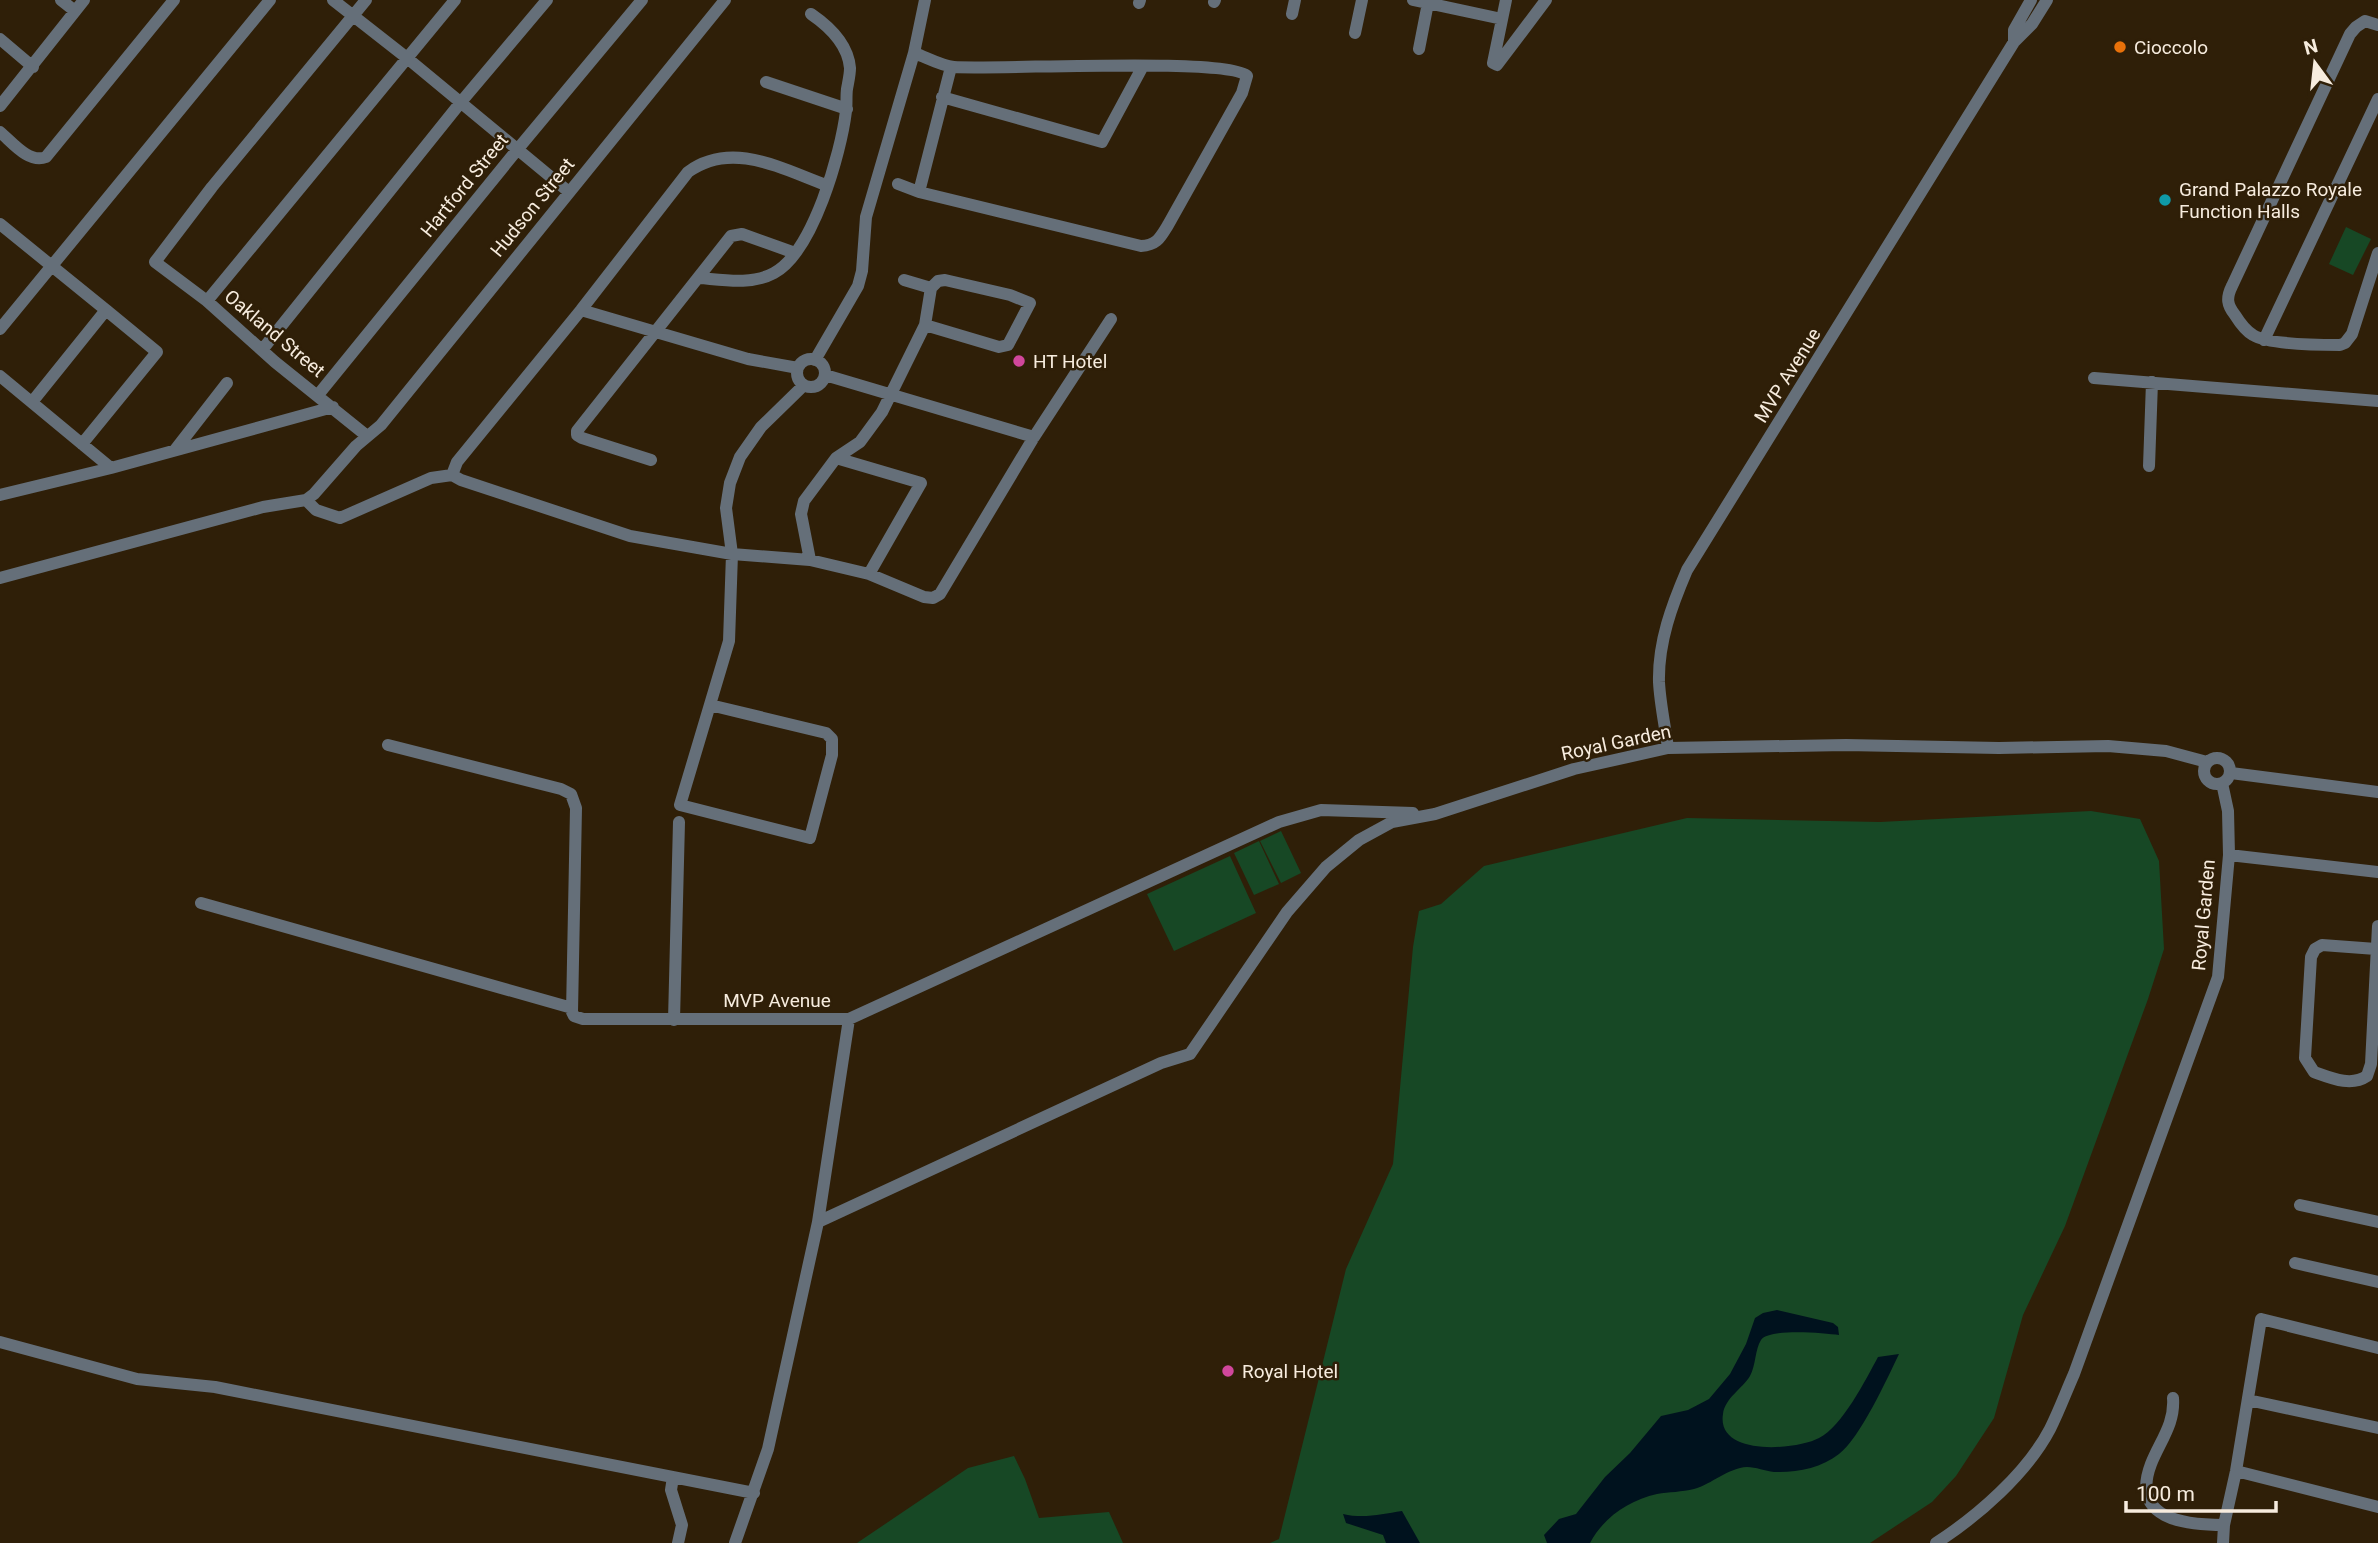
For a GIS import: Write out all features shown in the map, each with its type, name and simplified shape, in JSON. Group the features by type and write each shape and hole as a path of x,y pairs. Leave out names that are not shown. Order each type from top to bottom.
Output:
{"street":[{"path":"61,0 75,11"},
{"path":"0,106 84,0"},
{"path":"0,132 32,159 46,157 174,0"},
{"path":"0,329 270,0"},
{"path":"333,0 569,192"},
{"path":"353,16 366,0"},
{"path":"207,301 455,0"},
{"path":"262,350 461,102 547,0"},
{"name":"Hartford Street","path":"318,395 642,0"},
{"name":"Hudson Street","path":"306,500 367,436 381,425 725,0"},
{"path":"815,360 858,286 862,271 866,217 914,53 925,0"},
{"path":"1292,14 1295,0"},
{"path":"1355,33 1362,0"},
{"path":"1413,0 1502,19"},
{"path":"1506,0 1495,64 1546,0"},
{"name":"MVP Avenue","path":"2014,42 2014,30 2031,0"},
{"name":"MVP Avenue","path":"1668,748 1659,681 1663,639 1670,610 1687,570 2014,42 2032,24 2047,0"},
{"path":"1419,49 1428,3"},
{"path":"700,278 737,281 766,276 778,270 795,253 815,221 847,109 846,92 850,71 844,50 830,27 811,15"},
{"name":"Oakland Street","path":"353,16 212,187 155,262 207,301 367,436"},
{"path":"2378,25 2365,21 2350,34 2228,293 2228,305 2249,333 2264,340 2334,345 2345,343 2351,334 2378,253"},
{"path":"0,39 33,67"},
{"path":"898,184 919,192 1141,246 1155,244 1242,93 1247,76 1241,72 1143,66 951,67 914,53"},
{"path":"942,97 1102,142 1143,66"},
{"path":"919,192 951,67"},
{"path":"766,82 847,109"},
{"path":"2264,340 2378,99"},
{"path":"452,475 465,451 581,310 688,172 705,162 724,157 745,157 826,185"},
{"path":"0,224 157,352 82,444"},
{"path":"651,460 582,438 577,435 577,431 700,278 725,242 736,234 749,236 795,253"},
{"path":"904,280 931,288"},
{"path":"810,560 802,507 808,494 836,458 860,442 882,412 925,325 931,288 938,281 944,280 1032,301 1008,345 999,347 925,325"},
{"path":"32,402 106,310"},
{"path":"581,310 748,359 798,368"},
{"path":"0,578 263,507 306,500 316,510 340,518 431,478 452,475 630,536 732,554 810,560 869,574 933,598 940,594 1034,436 1111,319"},
{"path":"710,705 826,733 832,739 832,755 810,838 680,805 729,641 732,554 726,508 730,484 740,457 761,427 803,386 817,386 825,375 824,367 815,360 803,361 798,368 796,375 803,386"},
{"path":"825,375 1034,436"},
{"path":"0,376 111,468"},
{"path":"2094,377 2378,401"},
{"path":"2149,466 2152,382"},
{"path":"174,450 227,383"},
{"path":"0,495 111,468 333,407"},
{"path":"836,458 921,483 869,574"},
{"path":"201,903 572,1007 576,808 571,794 561,789 388,744"},
{"name":"Royal Garden","path":"818,1222 1161,1063 1190,1054 1287,912 1326,867 1359,840 1392,822 1434,814 1574,769 1668,748 1846,745 1998,748 2108,746 2166,751 2207,762"},
{"path":"2226,778 2229,764 2221,758 2207,762 2204,772 2213,783 2226,778 2378,792"},
{"name":"Royal Garden","path":"1936,1543 1970,1519 2021,1469 2049,1430 2074,1374 2218,977 2229,855 2226,778"},
{"name":"MVP Avenue","path":"572,1007 574,1016 578,1019 849,1019 1279,822 1321,810 1434,814"},
{"path":"674,1020 679,822"},
{"path":"2229,855 2378,872"},
{"path":"2375,949 2322,945 2315,949 2311,957 2305,1058 2314,1072 2342,1081 2354,1081 2367,1076 2371,1064 2378,926"},
{"path":"735,1543 768,1449 818,1222 849,1019"},
{"path":"2300,1205 2378,1222"},
{"path":"2295,1263 2378,1282"},
{"path":"2223,1543 2261,1319 2378,1348"},
{"path":"0,1342 137,1379 215,1387 754,1493"},
{"path":"2173,1398 2174,1409 2168,1432 2151,1465 2147,1494 2154,1509 2163,1516 2224,1525"},
{"path":"2248,1401 2378,1428"},
{"path":"2236,1471 2378,1507"},
{"path":"673,1478 671,1490 682,1525 678,1543"}],"green space":[{"path":"2346,227 2371,239 2353,275 2329,264"},
{"path":"2091,811 2140,819 2159,861 2164,949 2065,1226 2023,1315 1994,1418 1956,1476 1932,1502 1870,1543 1270,1543 1279,1539 1346,1269 1393,1164 1413,947 1419,911 1441,904 1484,866 1687,818 1880,822"},
{"path":"1281,831 1301,873 1281,883 1260,841"},
{"path":"1259,841 1279,884 1254,895 1234,853"},
{"path":"1230,856 1256,913 1174,951 1147,894"},
{"path":"1014,1456 1039,1518 1109,1512 1123,1543 857,1543 968,1468"}],"water":[{"path":"1777,1310 1833,1323 1838,1327 1839,1335 1785,1333 1766,1336 1761,1340 1750,1376 1724,1408 1724,1428 1732,1438 1760,1447 1794,1445 1819,1438 1845,1413 1878,1357 1899,1354 1872,1407 1847,1446 1832,1459 1808,1469 1782,1472 1740,1468 1694,1489 1647,1497 1618,1511 1595,1534 1590,1543 1547,1543 1544,1535 1559,1519 1576,1514 1605,1477 1630,1453 1661,1416 1688,1410 1709,1399 1730,1374 1746,1344 1755,1318"},
{"path":"1402,1511 1420,1543 1386,1543 1383,1535 1346,1523 1343,1514 1366,1516"}],"place":[{"name":"Cioccolo","path":"2120,47"},
{"name":"Grand Palazzo Royale Function Halls","path":"2165,200"},
{"name":"HT Hotel","path":"1019,361"},
{"name":"Royal Hotel","path":"1228,1371"}]}
